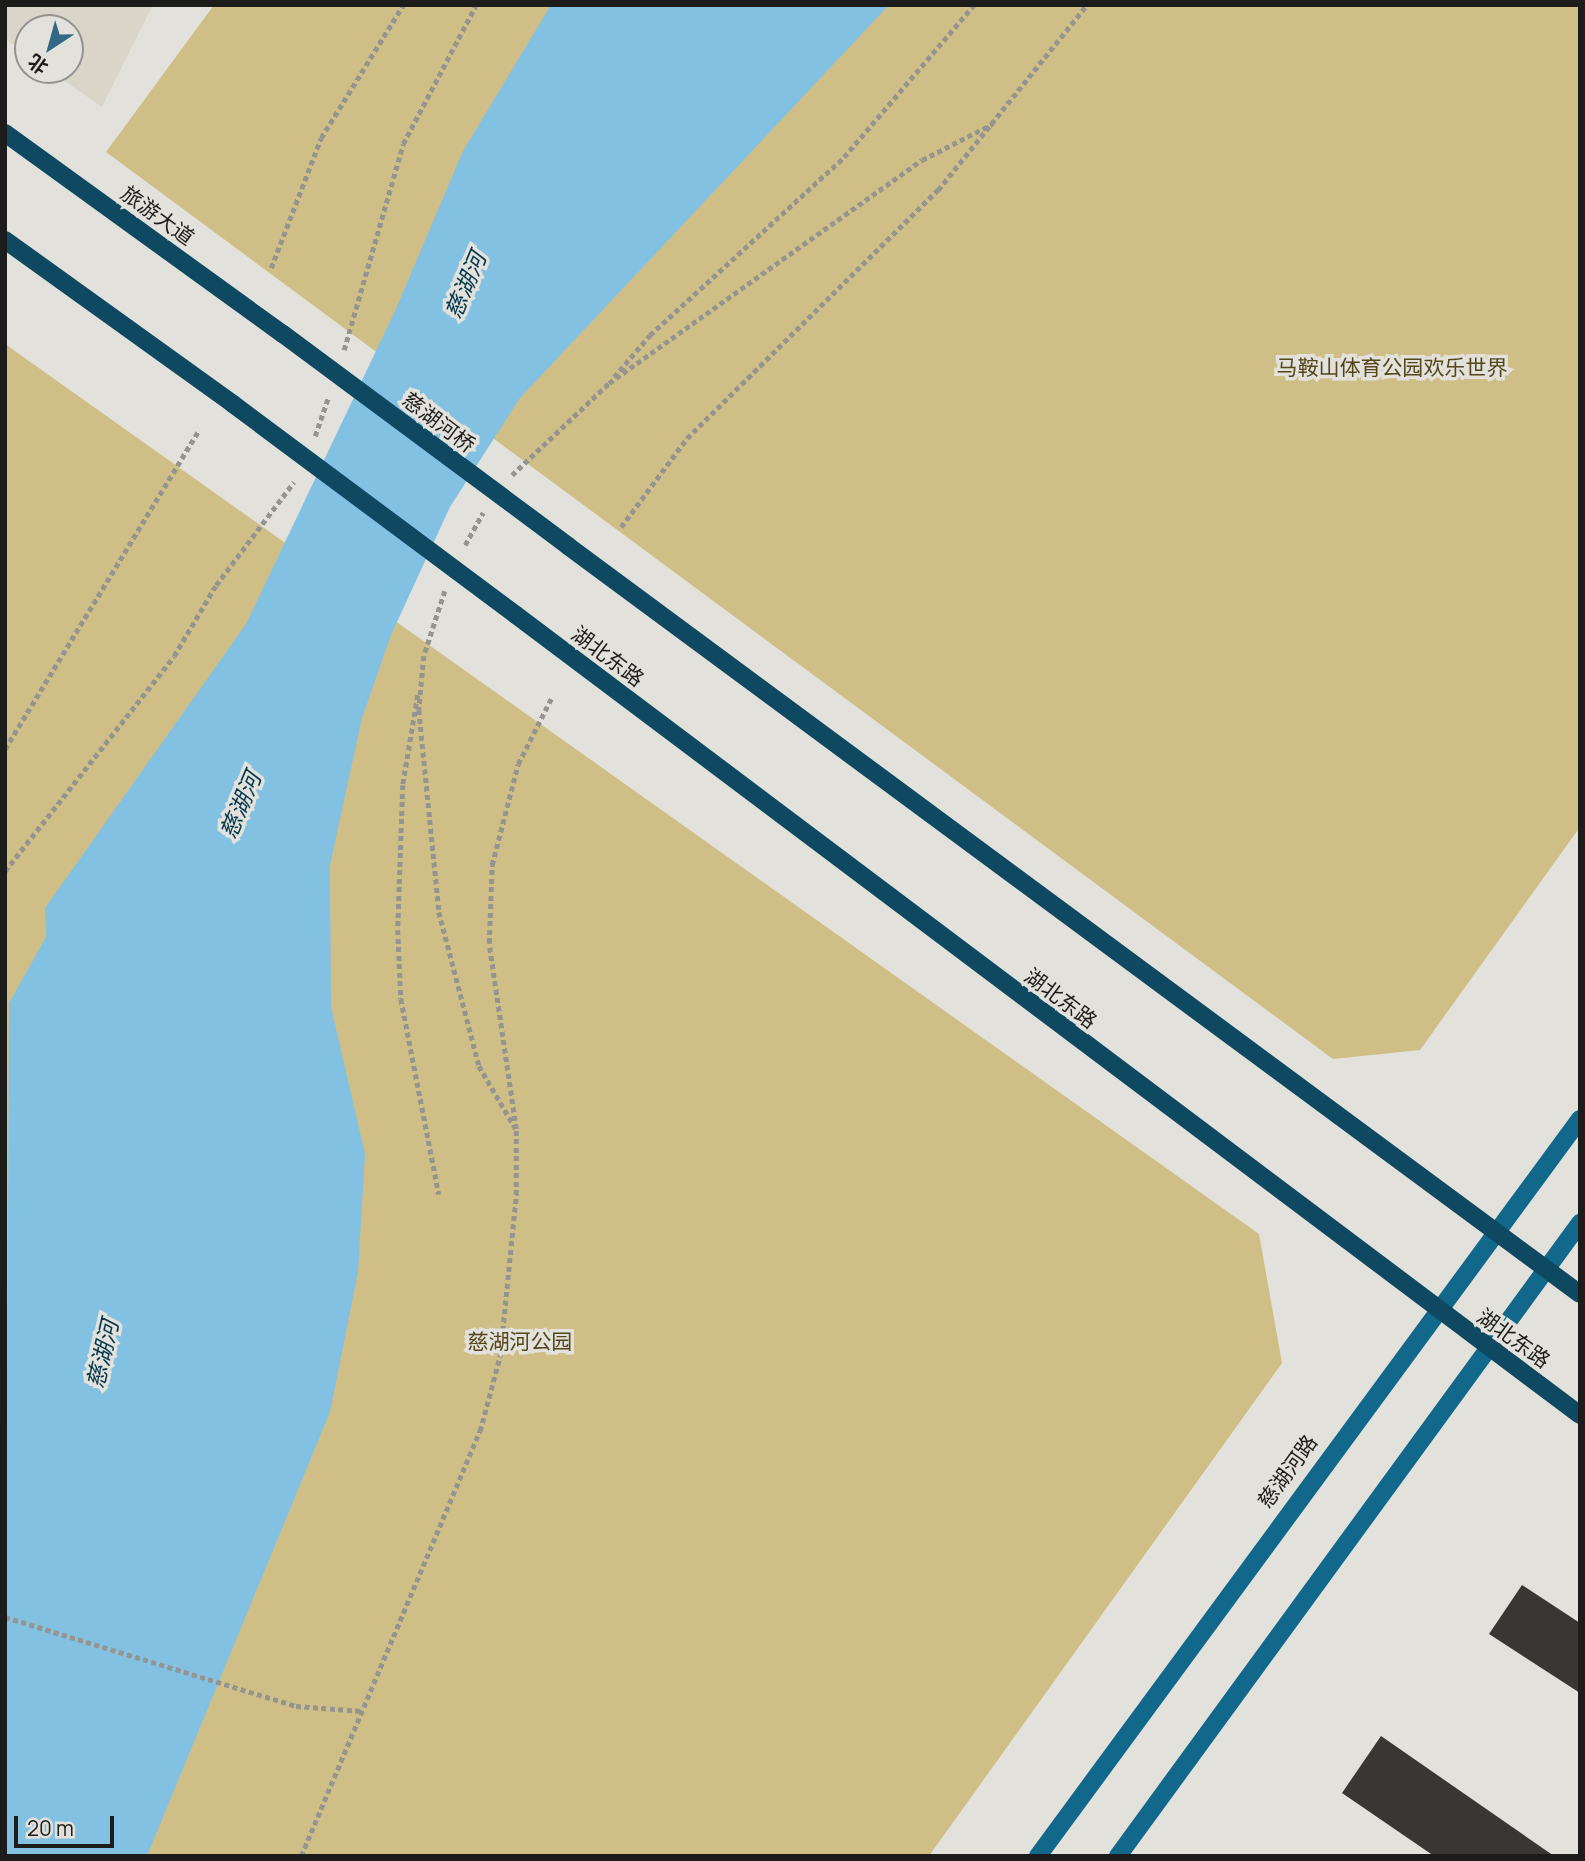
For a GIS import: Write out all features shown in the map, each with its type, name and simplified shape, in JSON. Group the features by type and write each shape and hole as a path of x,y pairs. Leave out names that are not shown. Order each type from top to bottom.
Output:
{"main road":[{"name":"旅游大道","path":"5,133 283,334"},
{"name":"湖北东路","path":"5,240 233,404 516,615 1580,1415"},
{"name":"慈湖河桥","path":"283,334 1497,1233"},
{"name":"慈湖河路","path":"1038,1856 1435,1308 1497,1233 1580,1119"},
{"path":"1118,1856 1580,1223"},
{"path":"1497,1233 1580,1294"}],"path":[{"path":"271,268 321,138 403,5"},
{"path":"609,383 650,335 844,157 975,5"},
{"path":"621,527 687,438 938,190 1087,5"},
{"path":"5,749 198,432"},
{"path":"424,656 403,785 398,930 401,999 439,1194"},
{"path":"301,1856 480,1432 500,1356 516,1195 516,1129 489,943 492,864 518,764 552,697"},
{"path":"5,1617 296,1706 362,1712"}],"shaded area":[{"path":"5,5 153,5 102,107 69,84 84,84 84,14 14,14 14,45 5,39"}],"green space":[{"name":"马鞍山体育公园欢乐世界","path":"214,5 1580,5 1580,827 1420,1050 1333,1059 106,152"},
{"name":"慈湖河公园","path":"5,344 1259,1234 1282,1363 929,1856 5,1856"}],"water":[{"name":"慈湖河","path":"551,5 889,5 520,398 450,507 391,635 362,718 330,865 331,1007 365,1154 358,1272 330,1412 147,1856 5,1856 9,1003 46,937 45,908 246,624 395,311 463,151"}],"building":[{"path":"1522,1585 1580,1623 1580,1693 1489,1634"},
{"path":"1381,1736 1554,1856 1434,1856 1342,1793"}]}
